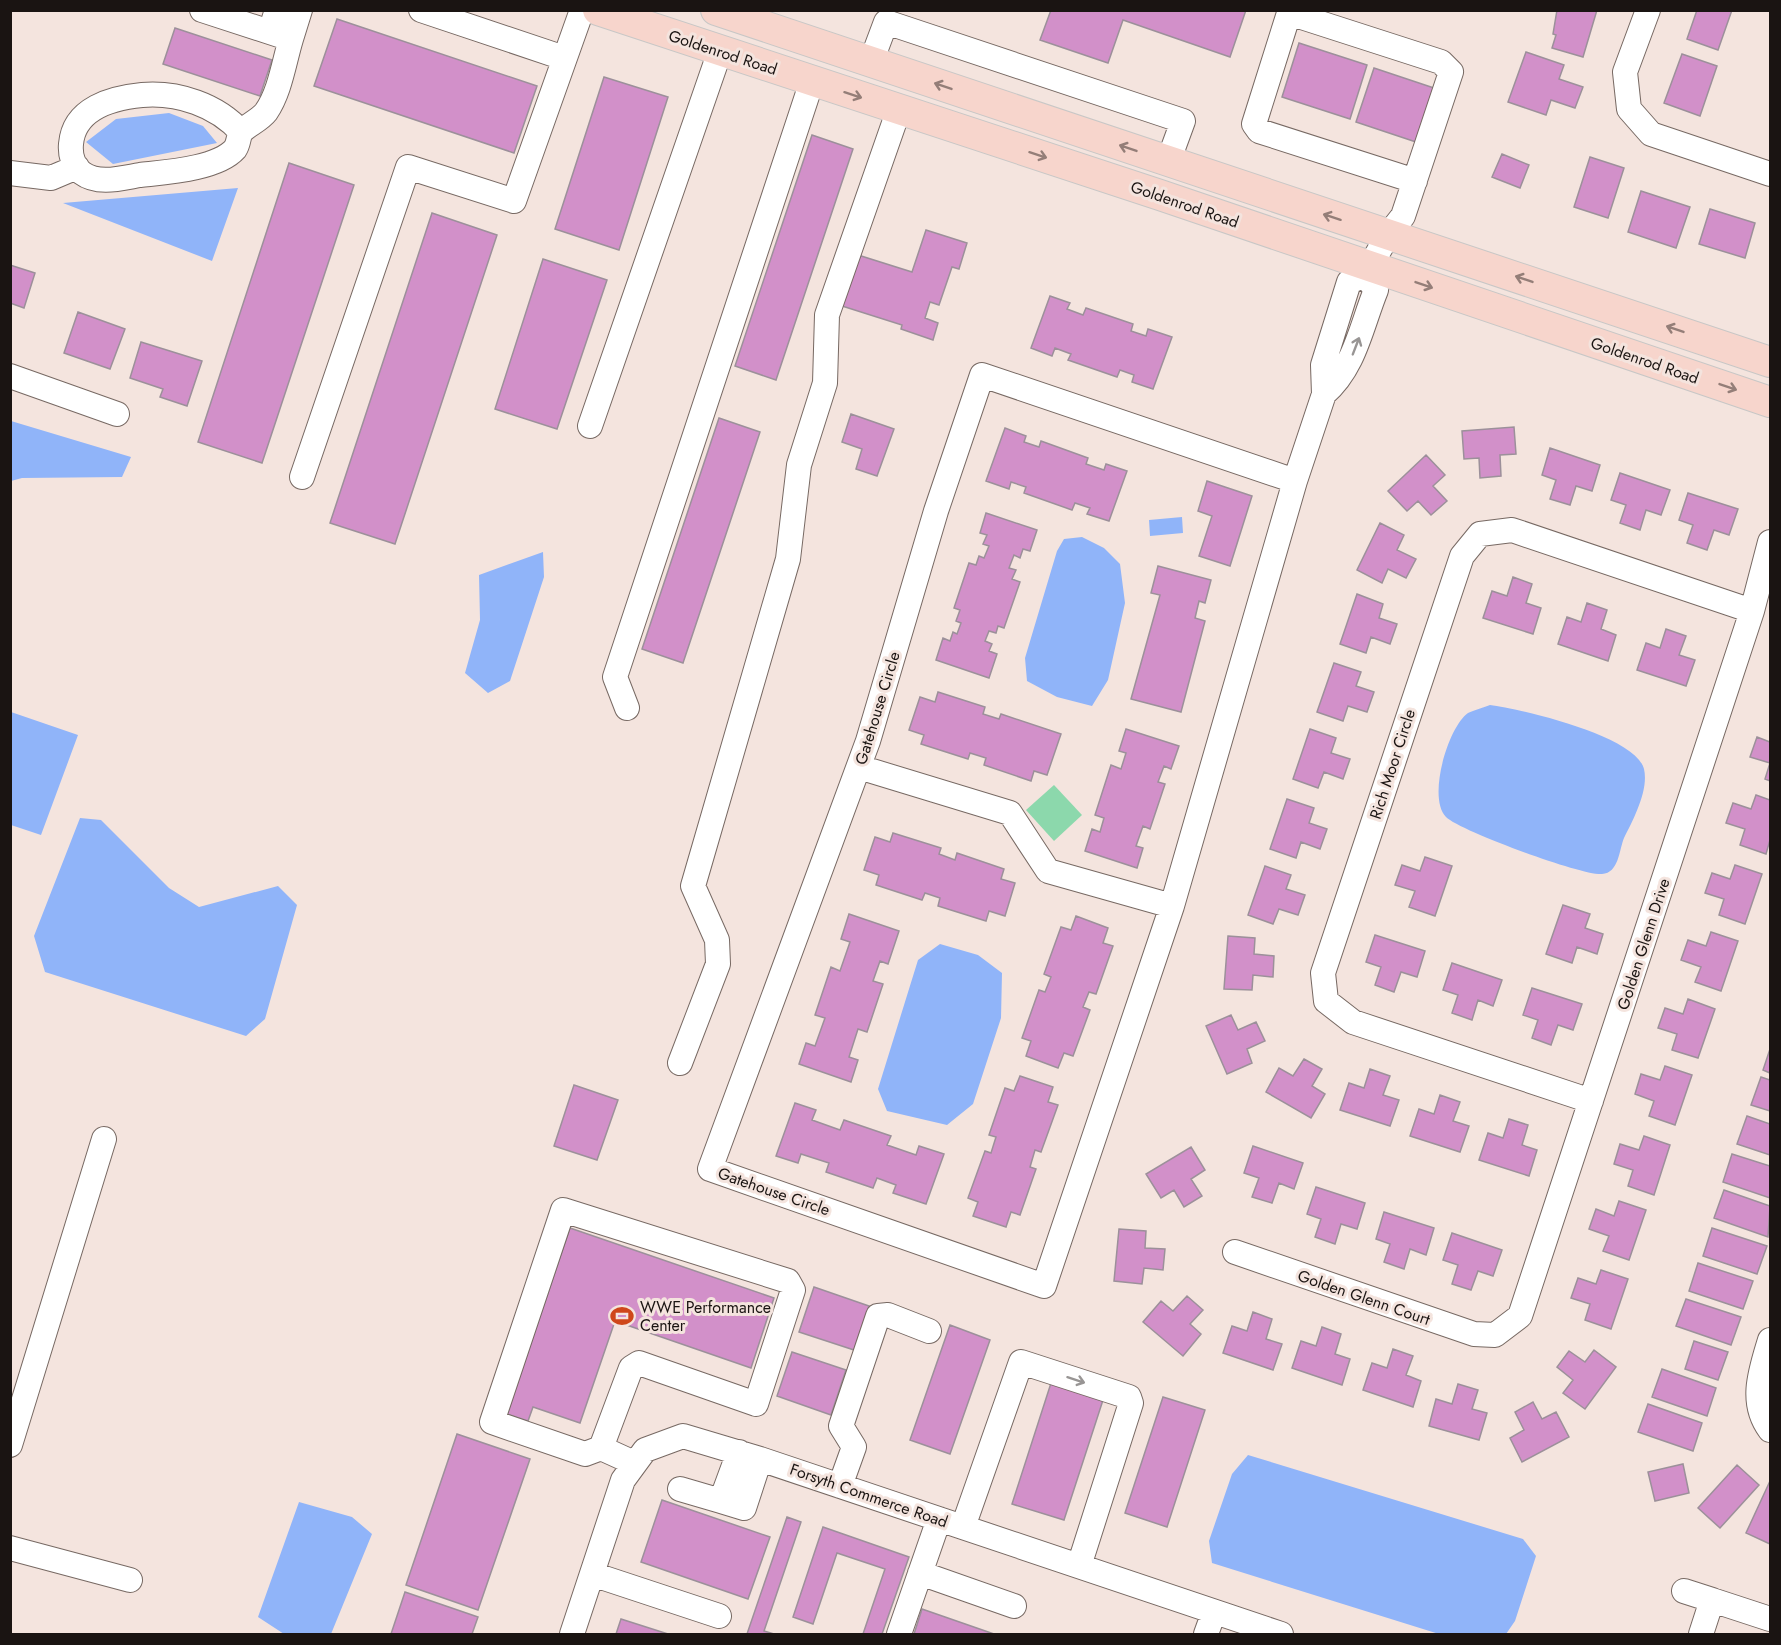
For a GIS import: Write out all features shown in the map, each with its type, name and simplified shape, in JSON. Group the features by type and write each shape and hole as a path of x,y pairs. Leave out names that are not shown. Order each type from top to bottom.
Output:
{"main road":[{"name":"Goldenrod Road","path":"598,10 899,110 1367,271 1770,402"},
{"name":"Goldenrod Road","path":"716,10 1770,362"}],"street":[{"path":"202,10 279,27"},
{"path":"279,27 300,10"},
{"path":"421,10 564,58"},
{"path":"302,477 408,167 514,201 582,10"},
{"path":"1648,10 1625,72 1629,109 1651,134 1770,174"},
{"path":"1367,271 1388,235 1403,216 1415,181 1451,72 1441,62 1289,13 1254,124 1259,131 1415,181"},
{"path":"871,62 886,22 1053,76 1183,121 1168,162"},
{"path":"242,132 219,114 184,98 143,95 105,102 91,110 78,123 71,139 70,152 82,173 103,180 209,163 227,156 235,148 242,132 266,112 279,82 279,27"},
{"path":"590,426 720,51"},
{"path":"627,708 615,677 812,81"},
{"path":"680,1063 718,964 717,940 693,886 788,559 799,465 825,383 827,315 899,110"},
{"path":"10,173 51,178 77,167"},
{"name":"Gatehouse Circle","path":"1295,481 982,375 936,511 859,767 710,1169 1044,1286 1172,906 1295,481 1324,394 1339,381 1357,344 1376,290 1367,271"},
{"path":"10,376 117,414"},
{"name":"Rich Moor Circle","path":"1591,1101 1353,1022 1326,1001 1323,973 1462,556 1480,534 1512,530 1752,611"},
{"name":"Golden Glenn Drive","path":"1495,1335 1520,1316 1752,611 1770,542"},
{"path":"859,767 1010,813 1048,871 1172,906"},
{"path":"10,1445 104,1139"},
{"path":"601,1448 631,1368 639,1363 756,1404 793,1290 788,1281 563,1210 492,1422 585,1454 601,1448 634,1463"},
{"name":"Golden Glenn Court","path":"1234,1252 1474,1334 1495,1335"},
{"path":"840,1486 854,1447 841,1426 878,1317 888,1315 929,1330"},
{"path":"1770,1340 1758,1387 1760,1408 1770,1430"},
{"path":"963,1527 1021,1362 1129,1397 1131,1403 1079,1566"},
{"name":"Forsyth Commerce Road","path":"572,1635 624,1480 645,1450 683,1436 749,1455 1281,1635"},
{"path":"680,1489 721,1501 749,1455"},
{"path":"899,1635 939,1519"},
{"path":"10,1548 130,1580"},
{"path":"920,1573 1014,1606"},
{"path":"592,1574 719,1616"},
{"path":"1684,1591 1770,1619"},
{"path":"1701,1635 1712,1600"},
{"path":"1206,1635 1214,1612"}],"green space":[{"path":"1054,785 1082,815 1054,841 1026,810"}],"water":[{"path":"169,113 203,126 217,143 113,164 86,142 116,119"},
{"path":"238,188 212,261 63,203"},
{"path":"11,421 131,457 122,477 22,478 11,481"},
{"path":"1182,517 1183,533 1150,536 1149,520"},
{"path":"1082,537 1104,548 1120,564 1125,603 1108,680 1092,706 1057,697 1027,681 1025,658 1057,551 1064,539"},
{"path":"543,552 544,577 510,681 488,693 465,673 480,620 479,575"},
{"path":"1490,705 1576,726 1600,735 1636,757 1644,769 1642,795 1624,838 1618,860 1608,873 1590,873 1548,861 1497,842 1456,824 1446,817 1441,808 1439,779 1447,747 1453,732 1468,713"},
{"path":"11,712 78,735 41,835 11,825"},
{"path":"80,818 101,820 169,888 199,907 278,886 297,905 265,1019 246,1036 45,972 34,936"},
{"path":"940,944 978,955 1002,973 1001,1018 973,1104 947,1125 887,1111 878,1089 918,960"},
{"path":"1248,1455 1523,1539 1536,1556 1515,1621 1506,1634 1439,1634 1212,1563 1209,1541 1232,1474"},
{"path":"299,1502 352,1517 372,1534 331,1634 284,1634 258,1617"}],"building":[{"path":"1051,10 1246,10 1230,57 1123,20 1108,63 1040,40"},
{"path":"1557,10 1597,10 1583,57 1552,48 1556,35 1553,34"},
{"path":"1697,10 1732,10 1718,50 1687,39"},
{"path":"337,19 537,86 514,153 314,86"},
{"path":"175,28 272,60 260,96 163,64"},
{"path":"1299,43 1367,65 1350,119 1282,97"},
{"path":"1526,52 1564,65 1559,79 1583,87 1575,108 1551,100 1546,115 1508,102"},
{"path":"1682,54 1717,66 1700,116 1664,103"},
{"path":"1374,68 1437,89 1419,143 1356,122"},
{"path":"604,77 668,97 619,250 555,229"},
{"path":"812,135 853,149 776,380 735,366"},
{"path":"1502,154 1529,165 1520,188 1492,177"},
{"path":"1590,157 1624,168 1608,218 1574,207"},
{"path":"289,163 354,185 262,463 198,442"},
{"path":"1641,191 1690,207 1676,248 1628,232"},
{"path":"1710,209 1755,223 1745,258 1699,244"},
{"path":"432,213 497,235 395,544 330,523"},
{"path":"926,230 967,243 959,269 952,267 939,305 930,302 925,318 938,323 933,340 901,329 902,325 842,306 858,255 912,272"},
{"path":"543,259 607,280 557,429 495,409"},
{"path":"10,265 35,273 24,308 10,303"},
{"path":"1050,296 1070,303 1067,309 1083,315 1086,308 1133,324 1131,331 1146,336 1148,329 1172,337 1153,389 1132,382 1134,375 1120,370 1117,377 1068,360 1071,354 1055,348 1052,356 1031,348"},
{"path":"78,312 125,329 110,369 64,353"},
{"path":"141,342 202,361 187,406 160,397 163,389 130,378"},
{"path":"851,414 894,429 877,476 856,469 862,449 842,442"},
{"path":"719,418 760,432 683,663 642,649"},
{"path":"1514,427 1516,454 1500,455 1501,476 1480,478 1479,458 1464,459 1462,431"},
{"path":"1005,428 1026,436 1024,442 1039,447 1041,441 1088,458 1086,464 1104,470 1106,464 1127,471 1109,521 1087,514 1090,508 1075,503 1072,510 1024,493 1026,487 1011,482 1009,489 986,481"},
{"path":"1550,448 1600,465 1592,491 1576,486 1570,505 1550,499 1556,480 1542,475"},
{"path":"1426,455 1445,475 1433,486 1447,501 1431,515 1418,501 1407,511 1388,491"},
{"path":"1620,473 1670,490 1661,515 1646,510 1640,530 1620,523 1626,505 1611,500"},
{"path":"1207,481 1252,496 1230,566 1199,556 1212,516 1198,511"},
{"path":"1688,493 1738,509 1729,535 1714,530 1707,550 1687,543 1693,525 1679,520"},
{"path":"986,513 1037,530 1030,551 1023,549 1020,558 1014,555 1009,568 1016,570 1012,579 1020,582 1004,628 998,626 996,633 989,631 985,641 992,644 989,651 997,654 989,678 936,660 943,638 950,641 953,632 957,634 961,623 956,621 960,610 954,608 969,563 976,565 979,556 984,558 989,546 983,544 987,535 980,533"},
{"path":"1380,523 1404,535 1397,550 1416,559 1406,578 1388,569 1382,583 1357,570"},
{"path":"1158,566 1211,580 1205,603 1199,601 1195,618 1205,621 1181,712 1131,699 1160,595 1151,593"},
{"path":"1513,577 1532,584 1526,603 1541,608 1533,634 1483,618 1492,591 1507,596"},
{"path":"1357,594 1383,604 1379,618 1397,624 1390,644 1371,637 1366,653 1340,644"},
{"path":"1587,603 1607,610 1601,629 1616,635 1608,661 1558,644 1567,617 1581,622"},
{"path":"1666,629 1686,636 1679,655 1695,660 1686,686 1637,670 1646,643 1660,648"},
{"path":"1334,663 1361,672 1356,686 1374,692 1367,712 1348,706 1343,721 1317,712"},
{"path":"938,692 985,707 983,714 999,719 1001,714 1061,734 1047,775 1034,771 1031,781 984,765 986,758 970,753 968,759 921,744 924,735 909,730 920,697 935,702"},
{"path":"1126,729 1179,746 1171,769 1164,766 1158,782 1165,784 1150,829 1143,826 1136,846 1143,848 1137,868 1085,851 1092,829 1100,832 1104,818 1095,815 1111,765 1121,769 1126,753 1119,751"},
{"path":"1310,729 1336,738 1331,753 1350,759 1343,779 1324,772 1318,788 1293,779"},
{"path":"1757,737 1770,742 1770,763 1750,757"},
{"path":"1770,763 1770,781 1765,779"},
{"path":"1756,795 1770,800 1770,840 1766,854 1740,845 1745,829 1726,823 1733,803 1751,809"},
{"path":"1287,799 1314,808 1309,823 1327,829 1320,849 1301,842 1296,858 1270,849"},
{"path":"893,833 941,848 939,854 955,860 957,853 1004,869 1001,879 1015,883 1005,916 989,911 986,921 938,906 940,898 925,893 922,900 876,885 879,875 864,870 875,837 890,842"},
{"path":"1425,857 1452,866 1435,916 1409,907 1415,891 1395,885 1402,865 1420,871"},
{"path":"1735,865 1762,874 1745,924 1719,915 1724,899 1705,893 1712,873 1730,879"},
{"path":"1265,866 1291,875 1286,889 1305,895 1298,915 1279,909 1273,924 1248,915"},
{"path":"1563,905 1590,914 1585,928 1603,934 1597,954 1577,947 1572,963 1546,954"},
{"path":"849,914 899,931 888,964 880,961 873,981 883,984 867,1032 858,1029 849,1057 858,1060 851,1082 799,1064 806,1043 815,1046 825,1018 815,1015 831,967 840,971 850,942 841,939"},
{"path":"1076,916 1108,928 1103,943 1113,946 1096,994 1089,992 1083,1007 1090,1010 1073,1056 1064,1053 1058,1068 1026,1056 1031,1041 1022,1038 1039,990 1045,992 1051,977 1044,974 1061,927 1071,930"},
{"path":"1711,932 1738,941 1721,991 1695,982 1701,967 1681,960 1688,940 1706,946"},
{"path":"1375,935 1425,951 1417,977 1401,972 1394,992 1375,985 1381,967 1366,962"},
{"path":"1228,936 1255,938 1254,954 1274,956 1273,977 1253,975 1252,990 1224,989"},
{"path":"1452,963 1502,980 1493,1006 1478,1000 1472,1020 1452,1013 1458,995 1443,990"},
{"path":"1532,988 1582,1004 1573,1030 1558,1025 1551,1045 1532,1038 1538,1020 1523,1015"},
{"path":"1688,999 1715,1009 1698,1058 1672,1050 1677,1034 1658,1028 1665,1008 1683,1014"},
{"path":"1231,1015 1238,1030 1256,1022 1265,1041 1247,1049 1252,1063 1227,1074 1206,1026"},
{"path":"1770,1049 1770,1073 1763,1070"},
{"path":"1304,1059 1322,1069 1312,1086 1325,1094 1311,1118 1266,1092 1279,1068 1293,1076"},
{"path":"1665,1066 1692,1075 1675,1125 1649,1116 1654,1101 1635,1094 1641,1074 1660,1080"},
{"path":"1370,1069 1390,1076 1383,1095 1399,1100 1390,1126 1340,1110 1349,1083 1364,1088"},
{"path":"1020,1076 1053,1087 1048,1102 1058,1105 1041,1152 1035,1150 1030,1167 1036,1169 1020,1215 1011,1212 1006,1227 973,1216 978,1202 968,1198 985,1151 991,1153 996,1137 989,1135 1005,1088 1014,1091"},
{"path":"1761,1077 1770,1080 1770,1111 1751,1105"},
{"path":"574,1085 618,1100 597,1160 554,1146"},
{"path":"1440,1095 1460,1102 1453,1121 1469,1126 1460,1152 1410,1136 1419,1109 1434,1114"},
{"path":"795,1103 816,1110 812,1120 840,1130 844,1120 891,1136 887,1145 916,1155 919,1146 944,1154 926,1204 893,1193 896,1185 877,1178 873,1188 826,1172 829,1163 801,1154 798,1163 776,1156"},
{"path":"1747,1116 1770,1124 1770,1155 1737,1144"},
{"path":"1509,1119 1528,1125 1522,1145 1537,1150 1529,1176 1479,1160 1488,1133 1503,1138"},
{"path":"1644,1136 1670,1145 1654,1195 1628,1186 1633,1170 1614,1164 1620,1144 1639,1150"},
{"path":"1253,1146 1303,1163 1294,1189 1279,1183 1272,1203 1252,1197 1259,1178 1244,1173"},
{"path":"1191,1147 1205,1170 1191,1179 1202,1196 1184,1207 1174,1190 1161,1198 1146,1174"},
{"path":"1732,1154 1770,1166 1770,1198 1723,1182"},
{"path":"1316,1187 1365,1203 1357,1229 1341,1224 1335,1244 1315,1237 1321,1219 1307,1214"},
{"path":"1724,1190 1770,1206 1768,1237 1714,1218"},
{"path":"1619,1201 1646,1210 1629,1260 1603,1251 1609,1236 1589,1229 1596,1209 1614,1216"},
{"path":"1384,1212 1434,1228 1426,1255 1410,1249 1404,1269 1384,1262 1390,1244 1376,1239"},
{"path":"570,1228 774,1298 751,1368 615,1321 580,1423 533,1407 528,1421 507,1414"},
{"path":"1712,1228 1767,1246 1757,1274 1703,1256"},
{"path":"1119,1229 1146,1231 1145,1248 1165,1249 1163,1270 1144,1268 1142,1284 1114,1281"},
{"path":"1452,1233 1502,1250 1493,1276 1478,1271 1471,1290 1452,1284 1458,1265 1443,1260"},
{"path":"1698,1263 1753,1281 1743,1309 1689,1291"},
{"path":"1601,1270 1628,1279 1611,1329 1585,1320 1590,1304 1571,1298 1578,1278 1596,1284"},
{"path":"814,1287 869,1306 854,1350 799,1332"},
{"path":"1187,1296 1203,1310 1190,1324 1201,1334 1183,1356 1143,1322 1161,1301 1173,1311"},
{"path":"1686,1299 1741,1317 1731,1345 1676,1326"},
{"path":"1253,1312 1272,1319 1266,1339 1282,1344 1273,1370 1223,1353 1232,1326 1247,1331"},
{"path":"950,1325 990,1340 950,1454 910,1440"},
{"path":"1322,1327 1341,1334 1335,1354 1350,1359 1342,1385 1292,1368 1301,1341 1316,1346"},
{"path":"1694,1341 1728,1352 1718,1380 1685,1369"},
{"path":"1393,1349 1413,1356 1406,1375 1421,1381 1413,1407 1363,1390 1372,1363 1387,1368"},
{"path":"1594,1350 1616,1367 1585,1409 1563,1393 1573,1380 1557,1367 1569,1351 1585,1362"},
{"path":"792,1352 846,1370 831,1415 777,1396"},
{"path":"1662,1369 1716,1388 1707,1416 1652,1397"},
{"path":"1052,1380 1104,1397 1064,1520 1012,1504"},
{"path":"1458,1384 1478,1390 1472,1409 1487,1413 1479,1440 1429,1426 1436,1399 1452,1404"},
{"path":"1163,1397 1205,1410 1167,1527 1125,1513"},
{"path":"1533,1402 1542,1419 1556,1412 1569,1437 1522,1462 1510,1438 1524,1430 1515,1412"},
{"path":"1648,1404 1702,1423 1693,1451 1638,1432"},
{"path":"457,1434 530,1459 478,1610 406,1585"},
{"path":"1683,1464 1689,1493 1655,1501 1648,1472"},
{"path":"1737,1465 1759,1485 1720,1528 1698,1508"},
{"path":"1770,1481 1770,1544 1746,1533"},
{"path":"662,1500 770,1537 748,1599 641,1562"},
{"path":"787,1517 801,1522 764,1631 774,1634 747,1634"},
{"path":"823,1527 909,1557 882,1634 863,1634 885,1569 837,1553 813,1624 793,1617"},
{"path":"405,1592 478,1617 472,1634 391,1634"},
{"path":"922,1609 994,1634 914,1634"},
{"path":"621,1619 668,1634 616,1634"}],"place":[{"name":"WWE Performance Center","path":"622,1316"}]}
